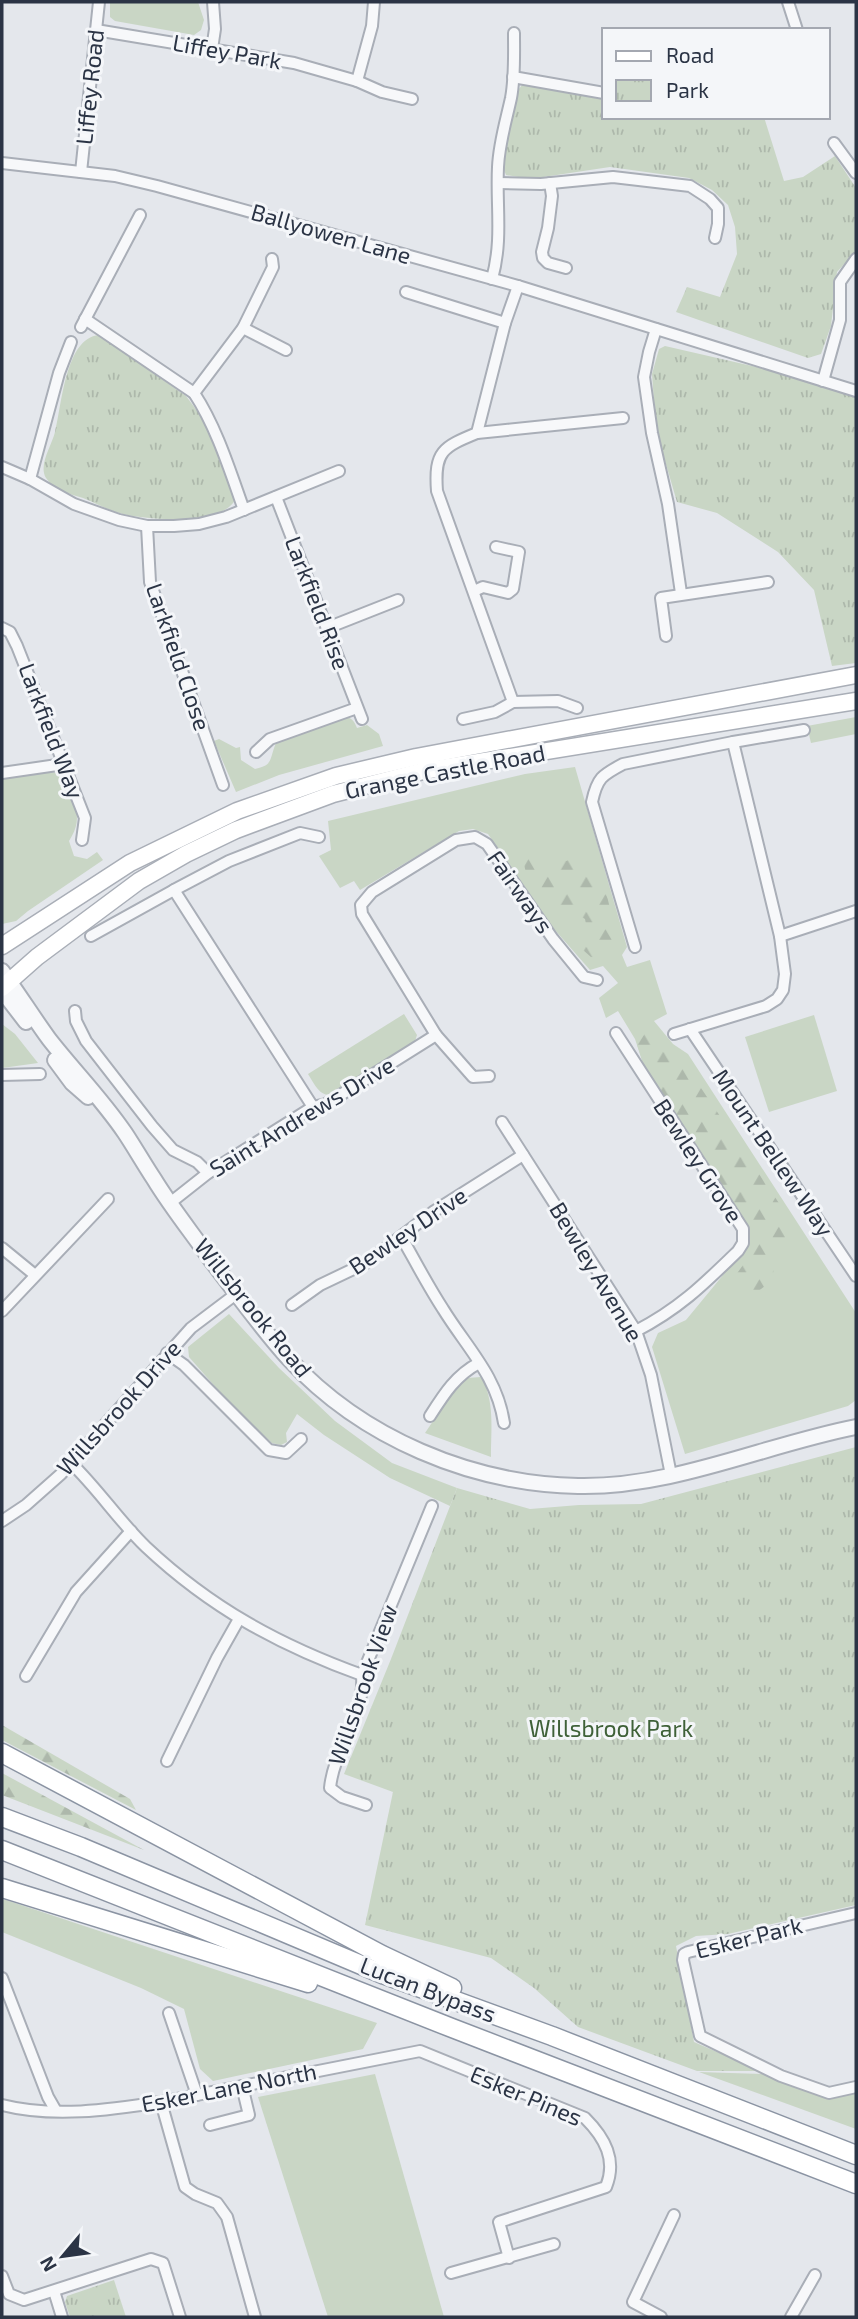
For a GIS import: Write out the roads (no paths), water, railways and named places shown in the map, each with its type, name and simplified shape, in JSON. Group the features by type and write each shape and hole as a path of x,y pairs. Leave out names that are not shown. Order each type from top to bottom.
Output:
{"highway":[{"path":"2,1754 382,1955 552,2036"},
{"name":"Lucan Bypass","path":"2,1817 81,1847 385,1975 552,2036 856,2155"},
{"name":"Lucan Bypass","path":"2,1850 856,2184"},
{"path":"2,1888 452,2028"}],"main road":[{"name":"Grange Castle Road","path":"2,946 130,863 237,811 336,776 416,757 856,676"},
{"name":"Grange Castle Road","path":"4,980 139,881 174,861 236,830 333,794 423,771 856,701"}],"street":[{"name":"Liffey Road","path":"81,172 99,2"},
{"path":"212,50 215,29 213,2"},
{"path":"356,81 372,26 374,2"},
{"path":"788,2 796,28"},
{"name":"Liffey Park","path":"96,30 294,63 412,100"},
{"path":"492,279 498,256 498,183 502,133 513,77 513,33"},
{"path":"513,77 602,93"},
{"path":"834,143 856,173"},
{"name":"Ballyowen Lane","path":"2,163 115,176 158,186 517,286 856,391"},
{"path":"498,183 550,183 613,177 690,187 710,199 718,208 715,238"},
{"path":"550,183 552,196 543,258 548,263 566,268"},
{"path":"141,215 83,323 194,393 226,459 244,510"},
{"path":"194,393 243,328 273,267 272,259"},
{"path":"823,380 840,320 840,282 856,259"},
{"path":"477,433 517,286"},
{"path":"406,292 505,323"},
{"path":"243,328 285,351"},
{"path":"656,329 644,377 652,433 668,504 681,593"},
{"path":"30,479 59,373 71,342"},
{"path":"513,702 440,498 437,465 441,452 455,442 477,433 623,418"},
{"path":"2,467 30,479 74,504 119,520 147,526 199,524 276,498 339,471"},
{"name":"Larkfield Rise","path":"276,498 362,719"},
{"name":"Larkfield Close","path":"147,526 151,585 223,785"},
{"path":"474,591 483,587 508,593 513,589 519,552 496,547"},
{"path":"666,636 661,598 768,582"},
{"path":"327,628 395,601"},
{"name":"Larkfield Way","path":"2,628 10,632 17,646 85,818 82,840"},
{"path":"463,719 495,712 513,702 558,701 577,708"},
{"path":"256,752 270,739 358,708"},
{"path":"635,947 592,802 597,782 607,772 623,764 804,730"},
{"path":"674,1034 766,1006 777,999 783,990 785,974 780,936 733,742"},
{"path":"2,773 64,764"},
{"path":"90,936 229,861 300,834 319,838"},
{"name":"Fairways","path":"436,1035 362,914 361,905 372,892 456,840 475,837 487,844 553,939 584,977 597,980"},
{"path":"174,890 313,1107"},
{"path":"780,936 856,911"},
{"name":"Willsbrook Road","path":"4,980 122,1129 170,1203 236,1294 290,1360 323,1391 363,1421 397,1441 432,1456 501,1477 540,1484 590,1486 671,1475 820,1434 856,1427"},
{"path":"2,997 6,996 16,1008 72,1083 122,1129"},
{"path":"75,1011 76,1021 86,1041 152,1126 173,1150 197,1162 208,1173"},
{"name":"Mount Bellew Way","path":"690,1029 856,1276"},
{"name":"Bewley Grove","path":"616,1033 743,1229 744,1243 691,1296 664,1317 636,1331"},
{"path":"436,1035 473,1077 488,1076"},
{"name":"Saint Andrews Drive","path":"170,1203 208,1173 436,1035"},
{"path":"2,1075 40,1074"},
{"name":"Bewley Avenue","path":"502,1122 636,1331 651,1374 671,1475"},
{"name":"Bewley Drive","path":"292,1305 320,1285 363,1266 433,1212 523,1156"},
{"path":"2,1311 108,1199"},
{"path":"402,1238 438,1302 491,1378 504,1423"},
{"path":"2,1248 36,1275"},
{"name":"Willsbrook Drive","path":"2,1521 26,1505 71,1463 191,1328 236,1294"},
{"path":"167,1353 184,1365 269,1450 286,1453 301,1439"},
{"path":"430,1416 452,1383 465,1371 480,1363"},
{"path":"71,1463 131,1531 189,1583 265,1634 362,1675"},
{"name":"Willsbrook View","path":"366,1805 342,1797 330,1788 331,1774 359,1710 363,1693 362,1675 432,1506"},
{"path":"26,1676 76,1592 131,1531"},
{"path":"167,1761 239,1619"},
{"name":"Esker Park","path":"856,1913 688,1952 683,1960 700,2036 781,2076 830,2093 856,2087"},
{"path":"2,1978 48,2097 56,2111"},
{"path":"169,2013 197,2095"},
{"name":"Esker Lane North","path":"2,2105 22,2110 56,2111 122,2108 420,2051 452,2064"},
{"name":"Esker Pines","path":"452,2064 585,2118 597,2130 610,2158 612,2173 606,2187 499,2222 509,2258"},
{"path":"210,2125 249,2115 242,2086"},
{"path":"161,2102 185,2187 218,2203 227,2217 255,2317"},
{"path":"661,2317 633,2302 674,2215"},
{"path":"451,2273 554,2244"},
{"path":"2,2276 9,2294 24,2300 151,2259 163,2263 180,2317"},
{"path":"791,2317 815,2275"},
{"path":"54,2291 62,2317"}],"park label":[{"name":"Willsbrook Park","path":"611,1729"}]}
